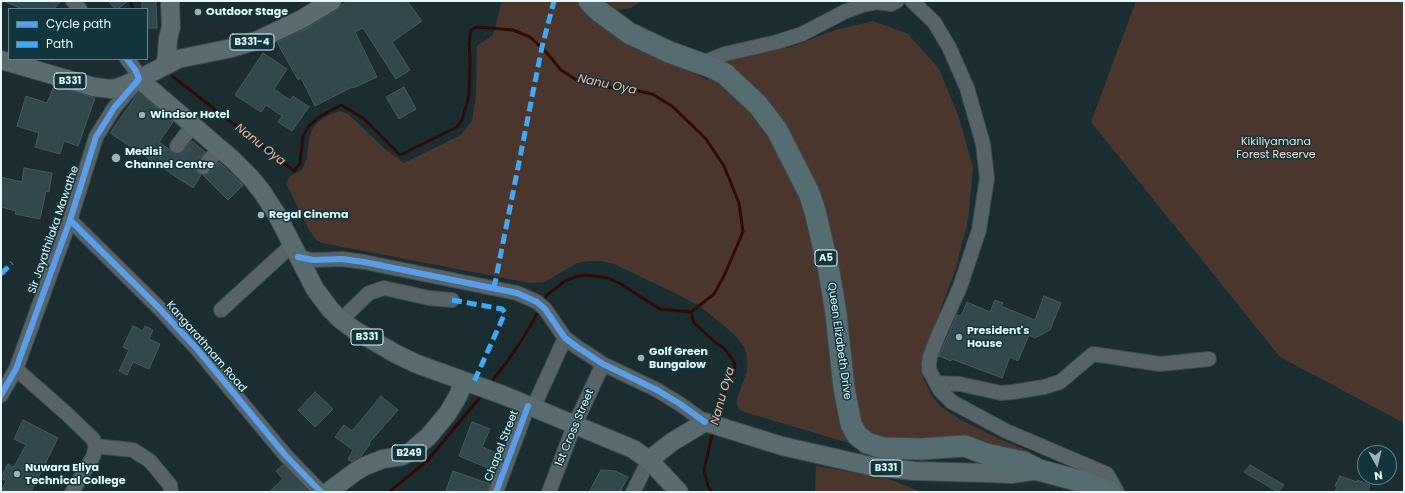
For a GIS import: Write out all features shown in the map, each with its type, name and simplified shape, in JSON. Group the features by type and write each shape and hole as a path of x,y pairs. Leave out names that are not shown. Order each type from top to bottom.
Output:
{"highway":[{"name":"Queen Elizabeth Drive","path":"589,1 604,15 629,33 669,52 702,63 725,74 765,112 784,142 812,200 829,272 836,314 845,394 851,424 857,435 867,443 883,448 921,449 965,446 986,454 1023,462 1039,470"},
{"name":"A5","path":"1039,470 1087,483 1110,492"}],"main road":[{"path":"170,1 170,27 173,46 185,57"},
{"name":"B331-4","path":"138,79 166,64 185,57 243,45 271,34 325,3"},
{"path":"166,64 170,27"},
{"name":"B331","path":"1,60 73,82 100,88 117,88 138,79 193,124 242,168 263,193 277,215 315,289 341,320 356,331 396,354 418,364 503,395 574,426 633,449 649,460"},
{"name":"B249","path":"328,492 354,472 365,466 383,459 402,456 410,452 428,437 448,413 458,396 469,383"},
{"path":"678,492 649,460 672,442 706,423"},
{"name":"B331","path":"706,423 782,446 870,466 890,469 1011,474 1039,470"}],"street":[{"path":"702,63 725,54 777,42 802,34 863,5 877,2 891,4 897,1"},
{"path":"912,1 934,22 949,47 966,88 979,130 983,144 987,178 979,230 960,287 930,357 930,370 936,383 952,402 1006,431 1107,474 1118,492"},
{"path":"128,60 136,71 138,79"},
{"name":"Sir Jayathilaka Mawathe","path":"1,395 16,369 70,220 96,137 114,108 138,79"},
{"path":"177,146 193,124"},
{"path":"203,167 220,148"},
{"name":"Kangarathnam Road","path":"70,220 160,309 197,349 286,456 321,492"},
{"path":"221,310 295,251 313,260 342,259 383,265 517,293 541,305 565,338 603,364 657,390 680,404 706,423"},
{"path":"341,320 369,293 384,288 429,298 452,300"},
{"name":"Chapel Street","path":"496,492 531,407 565,338"},
{"path":"936,383 960,384 1001,393 1013,392 1044,387 1060,382 1093,354 1160,364 1209,359"},
{"name":"1st Cross Street","path":"549,492 574,426 603,364"},
{"path":"16,369 93,439 96,446 93,457 72,492"},
{"path":"96,446 133,450 150,461 170,485 171,492"},
{"path":"633,492 649,460"}],"green space":[{"path":"502,1 578,1 611,33 633,48 689,70 707,80 722,62 791,47 835,30 873,21 908,34 939,69 958,115 973,167 968,220 956,268 941,308 923,377 931,395 940,406 961,420 995,437 1033,453 856,445 744,412 739,409 737,399 747,371 747,357 745,348 735,335 701,307 614,264 602,261 577,263 545,282 530,283 322,243 316,240 308,228 286,183 289,177 302,170 306,161 310,135 313,128 318,122 327,116 340,111 348,114 384,148 404,163 461,135 472,121 476,96 477,46 493,35"},
{"path":"604,1 641,1 631,8 617,10"},
{"name":"Kikiliyamana Forest Reserve","path":"1136,1 1404,1 1404,423 1280,357 1091,122"},
{"path":"816,466 886,478 922,492 815,492"}],"building":[{"path":"4,1 61,1 55,8 20,8"},
{"path":"108,1 128,1 119,8 114,8"},
{"path":"142,1 156,1 157,28 148,28 148,8 142,8"},
{"path":"347,1 407,1 422,21 392,42 410,70 396,79 363,28 355,32 377,77 353,88 352,87 315,106 301,78 298,80 277,42 307,28 337,10"},
{"path":"263,53 287,69 274,89 290,100 293,96 309,107 292,131 278,122 282,116 266,105 261,112 235,95"},
{"path":"54,86 95,98 78,146 64,141 60,154 35,147 39,133 17,126 26,96 47,103"},
{"path":"404,87 416,109 399,119 386,97"},
{"path":"139,92 173,122 159,142 176,154 180,154 192,141 205,152 195,165 195,170 201,175 193,188 110,133"},
{"path":"219,162 243,185 228,200 203,175 209,173"},
{"path":"24,168 52,173 49,192 46,191 40,219 15,214 16,211 1,207 1,177 22,182"},
{"path":"1044,296 1061,303 1050,330 1035,338 1029,335 1018,361 1010,357 1002,378 952,359 951,361 939,356 957,315 961,316 967,302 990,312 995,300 1003,303 1001,306 1035,320"},
{"path":"133,326 143,331 145,326 153,330 149,339 160,344 149,369 133,362 127,375 119,371 129,350 123,347"},
{"path":"315,392 333,409 315,427 298,410"},
{"path":"381,396 398,410 369,443 370,444 361,456 352,462 348,459 353,450 335,437 344,425 352,431"},
{"path":"23,420 58,438 31,492 1,492 6,481 1,477 8,464 14,467 26,445 14,439"},
{"path":"472,422 490,429 482,447 499,454 493,470 459,456"},
{"path":"283,465 309,492 269,492 283,479 276,471"},
{"path":"1250,465 1284,485 1278,492 1244,472"},
{"path":"601,470 615,471 628,477 620,492 589,492"},
{"path":"453,471 490,484 488,492 452,492 446,490"},
{"path":"1340,476 1357,482 1357,485 1370,485 1368,492 1335,492 1337,487 1335,486"}],"waterway":[{"name":"Nanu Oya","path":"130,1 133,8"},
{"name":"Nanu Oya","path":"172,76 294,171 300,164 303,136 309,126 319,117 341,105 363,118 400,155 457,127 462,120 469,96 469,43 471,30 477,27 513,30 530,37 546,52 561,70 578,81 604,87 630,89 652,94 672,106 706,139 724,166 739,203 743,232 724,276 714,294 691,312"},
{"path":"543,302 546,296 565,281 585,275 608,278 619,283 660,309 691,312"},
{"path":"490,384 509,359 530,327 540,308"},
{"name":"Nanu Oya","path":"691,312 694,323 716,343 724,348 735,365 734,372 728,384 716,420"},
{"path":"389,492 427,461 482,395"},
{"name":"Nanu Oya","path":"712,492 708,486 704,470 713,431"}],"tunnel":[{"path":"177,146 203,167"}],"marked path":[{"path":"494,288 542,47 554,1"},
{"path":"1,274 12,263"},
{"path":"452,300 502,309 505,313 473,384"}],"cycle path":[{"path":"1,395 16,369 70,220 96,137 114,108 139,79 136,71 128,60"},
{"path":"70,220 160,309 197,349 286,456 321,492"},
{"path":"298,257 313,260 342,259 364,262 517,293 537,302 545,309 565,338 577,347 603,364 657,390 705,422"},
{"path":"496,492 528,406"}],"place":[{"name":"Outdoor Stage","path":"198,12"},
{"name":"Windsor Hotel","path":"142,115"},
{"name":"Medisi Channel Centre","path":"116,158"},
{"name":"Regal Cinema","path":"261,215"},
{"name":"President's House","path":"959,337"},
{"name":"Golf Green Bungalow","path":"641,358"},
{"name":"Nuwara Eliya Technical College","path":"17,474"}]}
